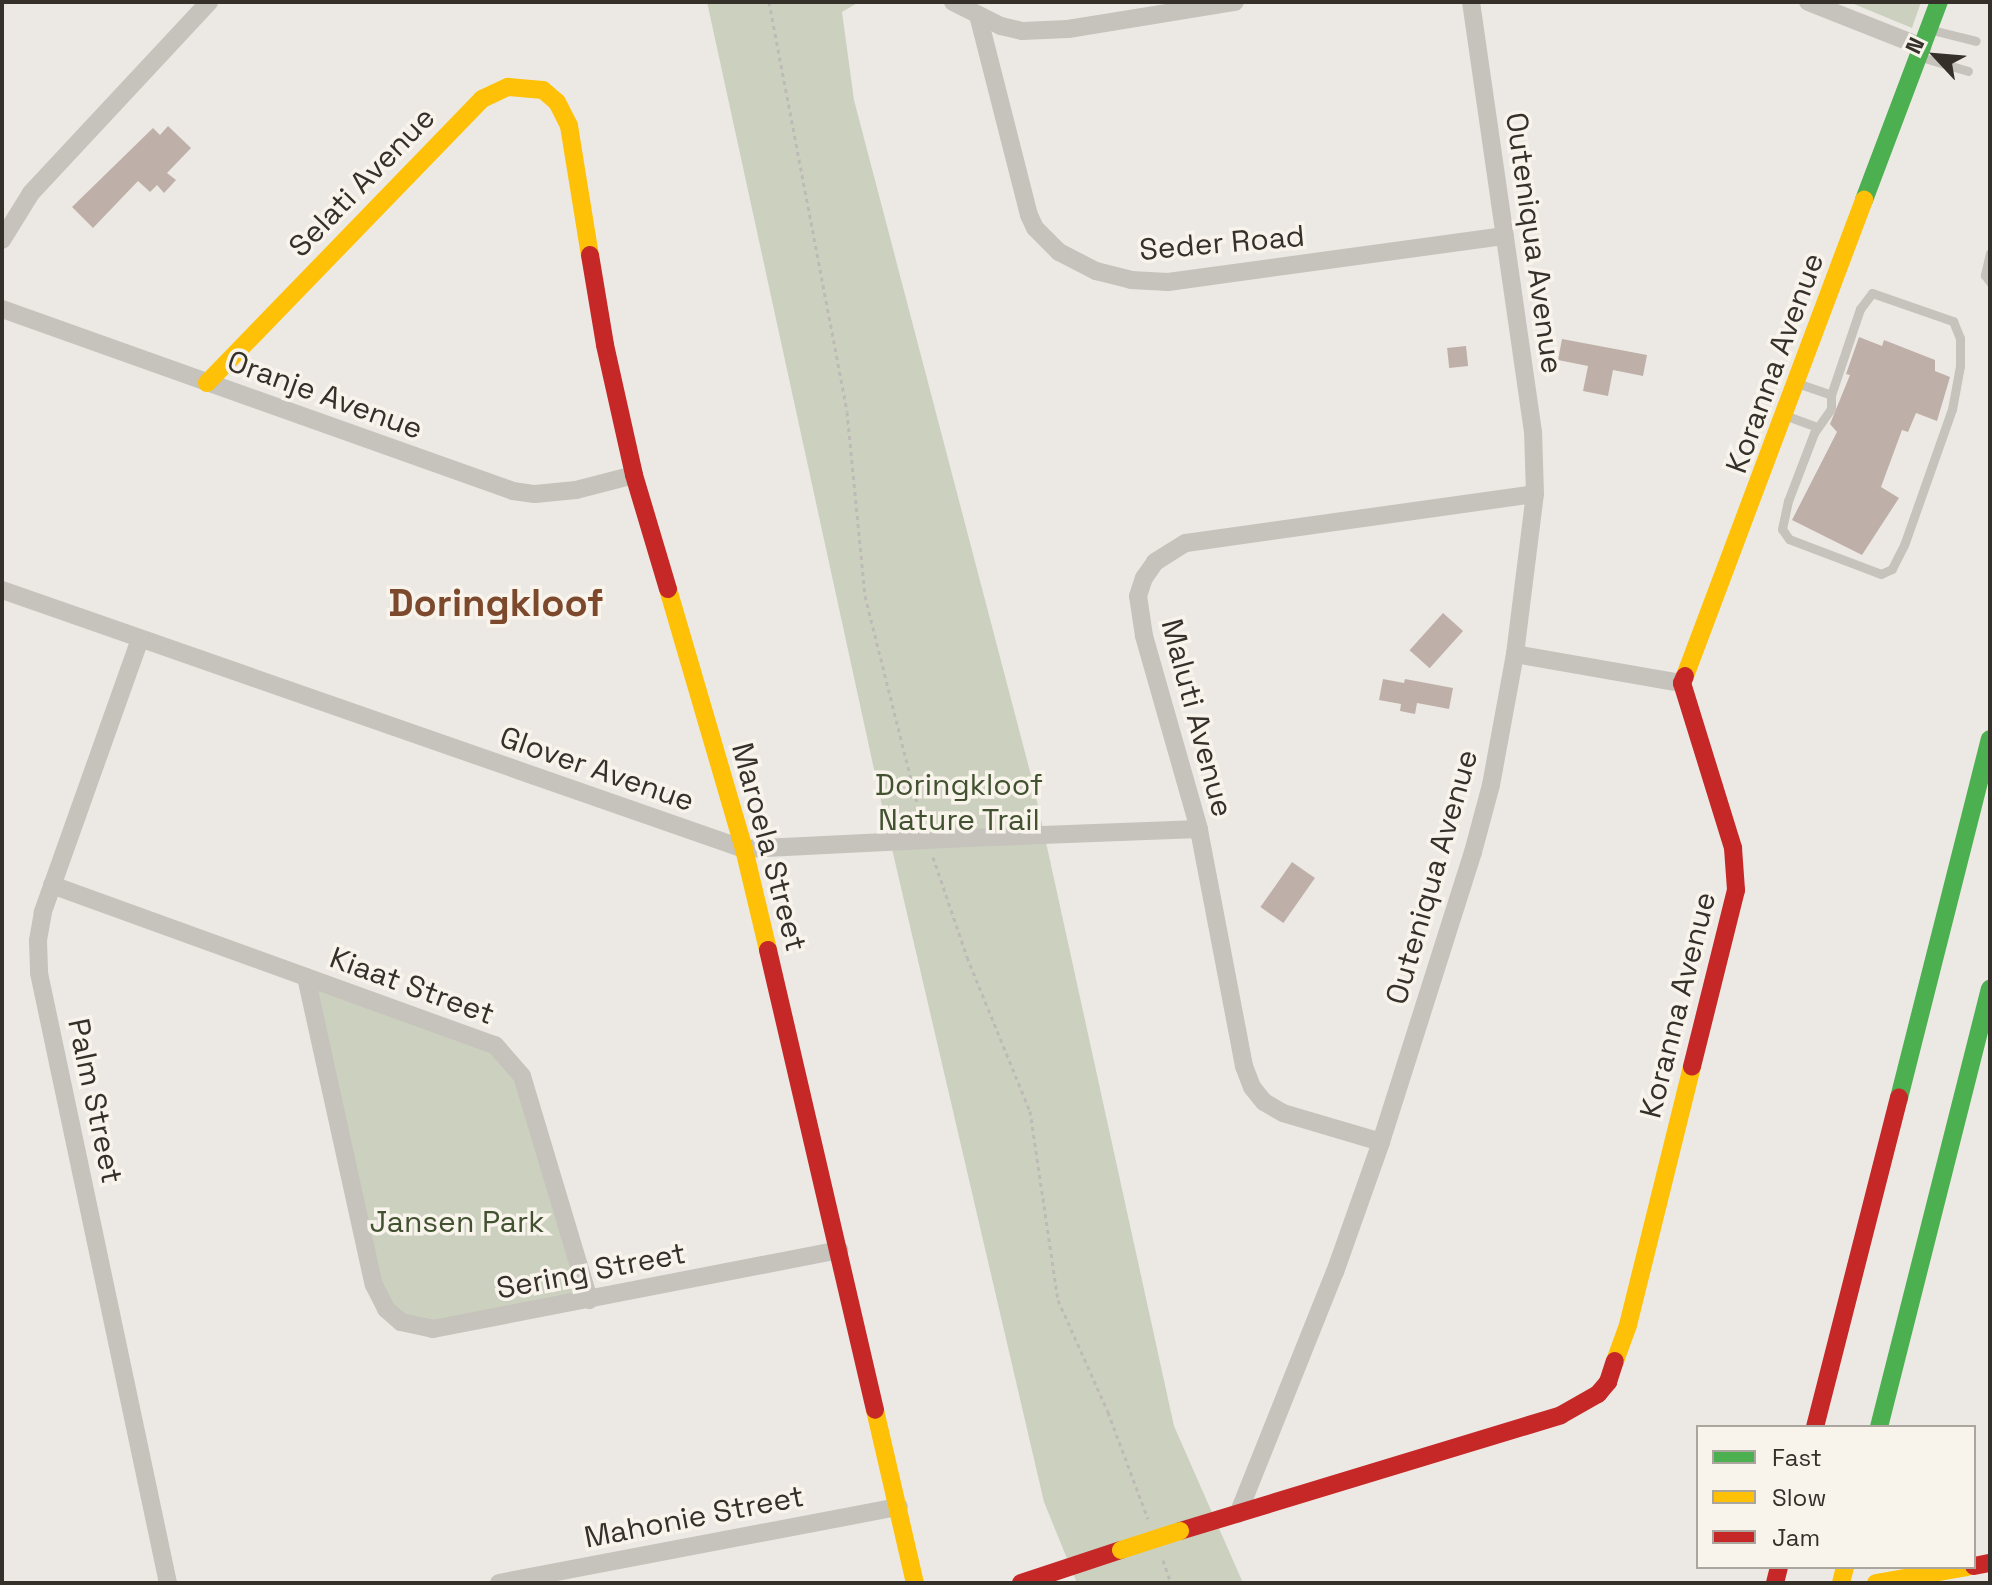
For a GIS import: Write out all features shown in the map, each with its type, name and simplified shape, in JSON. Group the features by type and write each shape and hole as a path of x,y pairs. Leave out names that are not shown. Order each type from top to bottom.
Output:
{"main road":[{"name":"Koranna Avenue","path":"1238,1514 1561,1415 1590,1399 1608,1382 1628,1325 1736,890 1733,848 1682,683 1939,2"},
{"name":"Selati Avenue","path":"207,383 482,99 508,87 530,86 557,102 569,126"},
{"name":"Maroela Street","path":"569,126 605,345 634,475 744,849 915,1583"},
{"path":"1816,1425 1990,739"},
{"path":"1880,1425 1990,989"},
{"path":"1021,1583 1238,1514"},
{"path":"1876,1583 1956,1569"}],"street":[{"path":"2,240 31,193 209,2"},
{"path":"953,2 1022,31 1068,29 1235,2"},
{"name":"Outeniqua Avenue","path":"1238,1514 1335,1272 1381,1142 1487,798 1515,654 1535,494 1533,432 1471,2"},
{"path":"1808,2 1923,44"},
{"name":"Seder Road","path":"978,15 1035,228 1059,252 1096,271 1131,280 1168,282 1505,236"},
{"name":"Oranje Avenue","path":"2,309 513,491 535,494 576,490 634,475"},
{"name":"Maluti Avenue","path":"1381,1142 1283,1113 1264,1102 1252,1087 1244,1066 1199,829 1139,613 1144,578 1155,562 1186,543 1535,494"},
{"name":"Glover Avenue","path":"2,590 744,849 1199,829"},
{"name":"Palm Street","path":"140,639 52,885 38,941 39,973 168,1583"},
{"path":"1515,654 1682,683"},
{"name":"Kiaat Street","path":"52,885 469,1033 495,1045 522,1076 589,1300"},
{"name":"Sering Street","path":"306,977 374,1285 395,1318 422,1329 589,1300 839,1250"},
{"name":"Mahonie Street","path":"499,1583 899,1507"}],"lane":[{"path":"1923,44 1976,41"},
{"path":"1923,44 1968,71"},
{"path":"1990,253 1985,275 1990,282"},
{"path":"1872,293 1957,324 1960,366 1952,409 1904,545 1887,572 1873,571 1789,539 1783,533 1788,501 1817,427 1829,414 1831,395 1860,309 1872,293"},
{"path":"1797,383 1831,395"},
{"path":"1785,416 1817,427"}],"path":[{"path":"769,2 847,412 865,596 923,828"},
{"path":"933,857 967,957 1030,1111 1058,1300 1108,1412 1150,1526"},
{"path":"1161,1555 1171,1583"}],"green space":[{"name":"Doringkloof Nature Trail","path":"707,2 859,2 842,12 854,100 1033,783 1174,1426 1243,1583 1077,1583 1044,1502 882,806"},
{"path":"1849,2 1921,2 1912,28"},
{"name":"Jansen Park","path":"314,987 495,1050 520,1081 582,1298 435,1334 376,1308"}],"building":[{"path":"168,126 191,148 167,173 176,180 164,193 157,185 150,192 138,181 93,228 72,207 153,128 160,135"},
{"path":"1859,337 1882,346 1884,340 1935,360 1935,371 1950,377 1937,421 1916,413 1908,432 1902,430 1881,487 1899,498 1862,555 1792,520 1837,432 1830,424 1850,375 1846,374"},
{"path":"1562,339 1647,355 1643,376 1613,370 1608,396 1583,391 1588,366 1558,360"},
{"path":"1466,346 1468,366 1449,368 1447,348"},
{"path":"1443,613 1463,631 1430,668 1410,650"},
{"path":"1383,679 1404,683 1405,679 1453,688 1449,709 1417,703 1415,714 1400,711 1401,704 1379,700"},
{"path":"1292,862 1315,878 1283,923 1260,907"}],"traffic: fast":[{"path":"1864,200 1939,2"},
{"path":"1899,1098 1990,739"},
{"path":"1880,1425 1990,989"}],"traffic: slow":[{"path":"207,383 482,99 508,87 543,90 557,102 569,126 590,255"},
{"path":"1685,676 1864,200"},
{"path":"668,589 744,849 768,950"},
{"path":"1615,1361 1628,1325 1692,1067"},
{"path":"875,1410 915,1583"},
{"path":"1121,1550 1180,1531"},
{"path":"1841,1583 1844,1569"},
{"path":"1876,1583 1956,1569"}],"traffic: jam":[{"path":"590,255 605,345 634,475 668,589"},
{"path":"1685,676 1682,683 1733,848 1736,890 1692,1067"},
{"path":"768,950 875,1410"},
{"path":"1816,1425 1899,1098"},
{"path":"1180,1531 1561,1415 1598,1394 1608,1382 1615,1361"},
{"path":"1021,1583 1121,1550"},
{"path":"1976,1566 1990,1563"},
{"path":"1775,1583 1778,1569"}],"district":[{"name":"Doringkloof","path":"496,604"}]}
